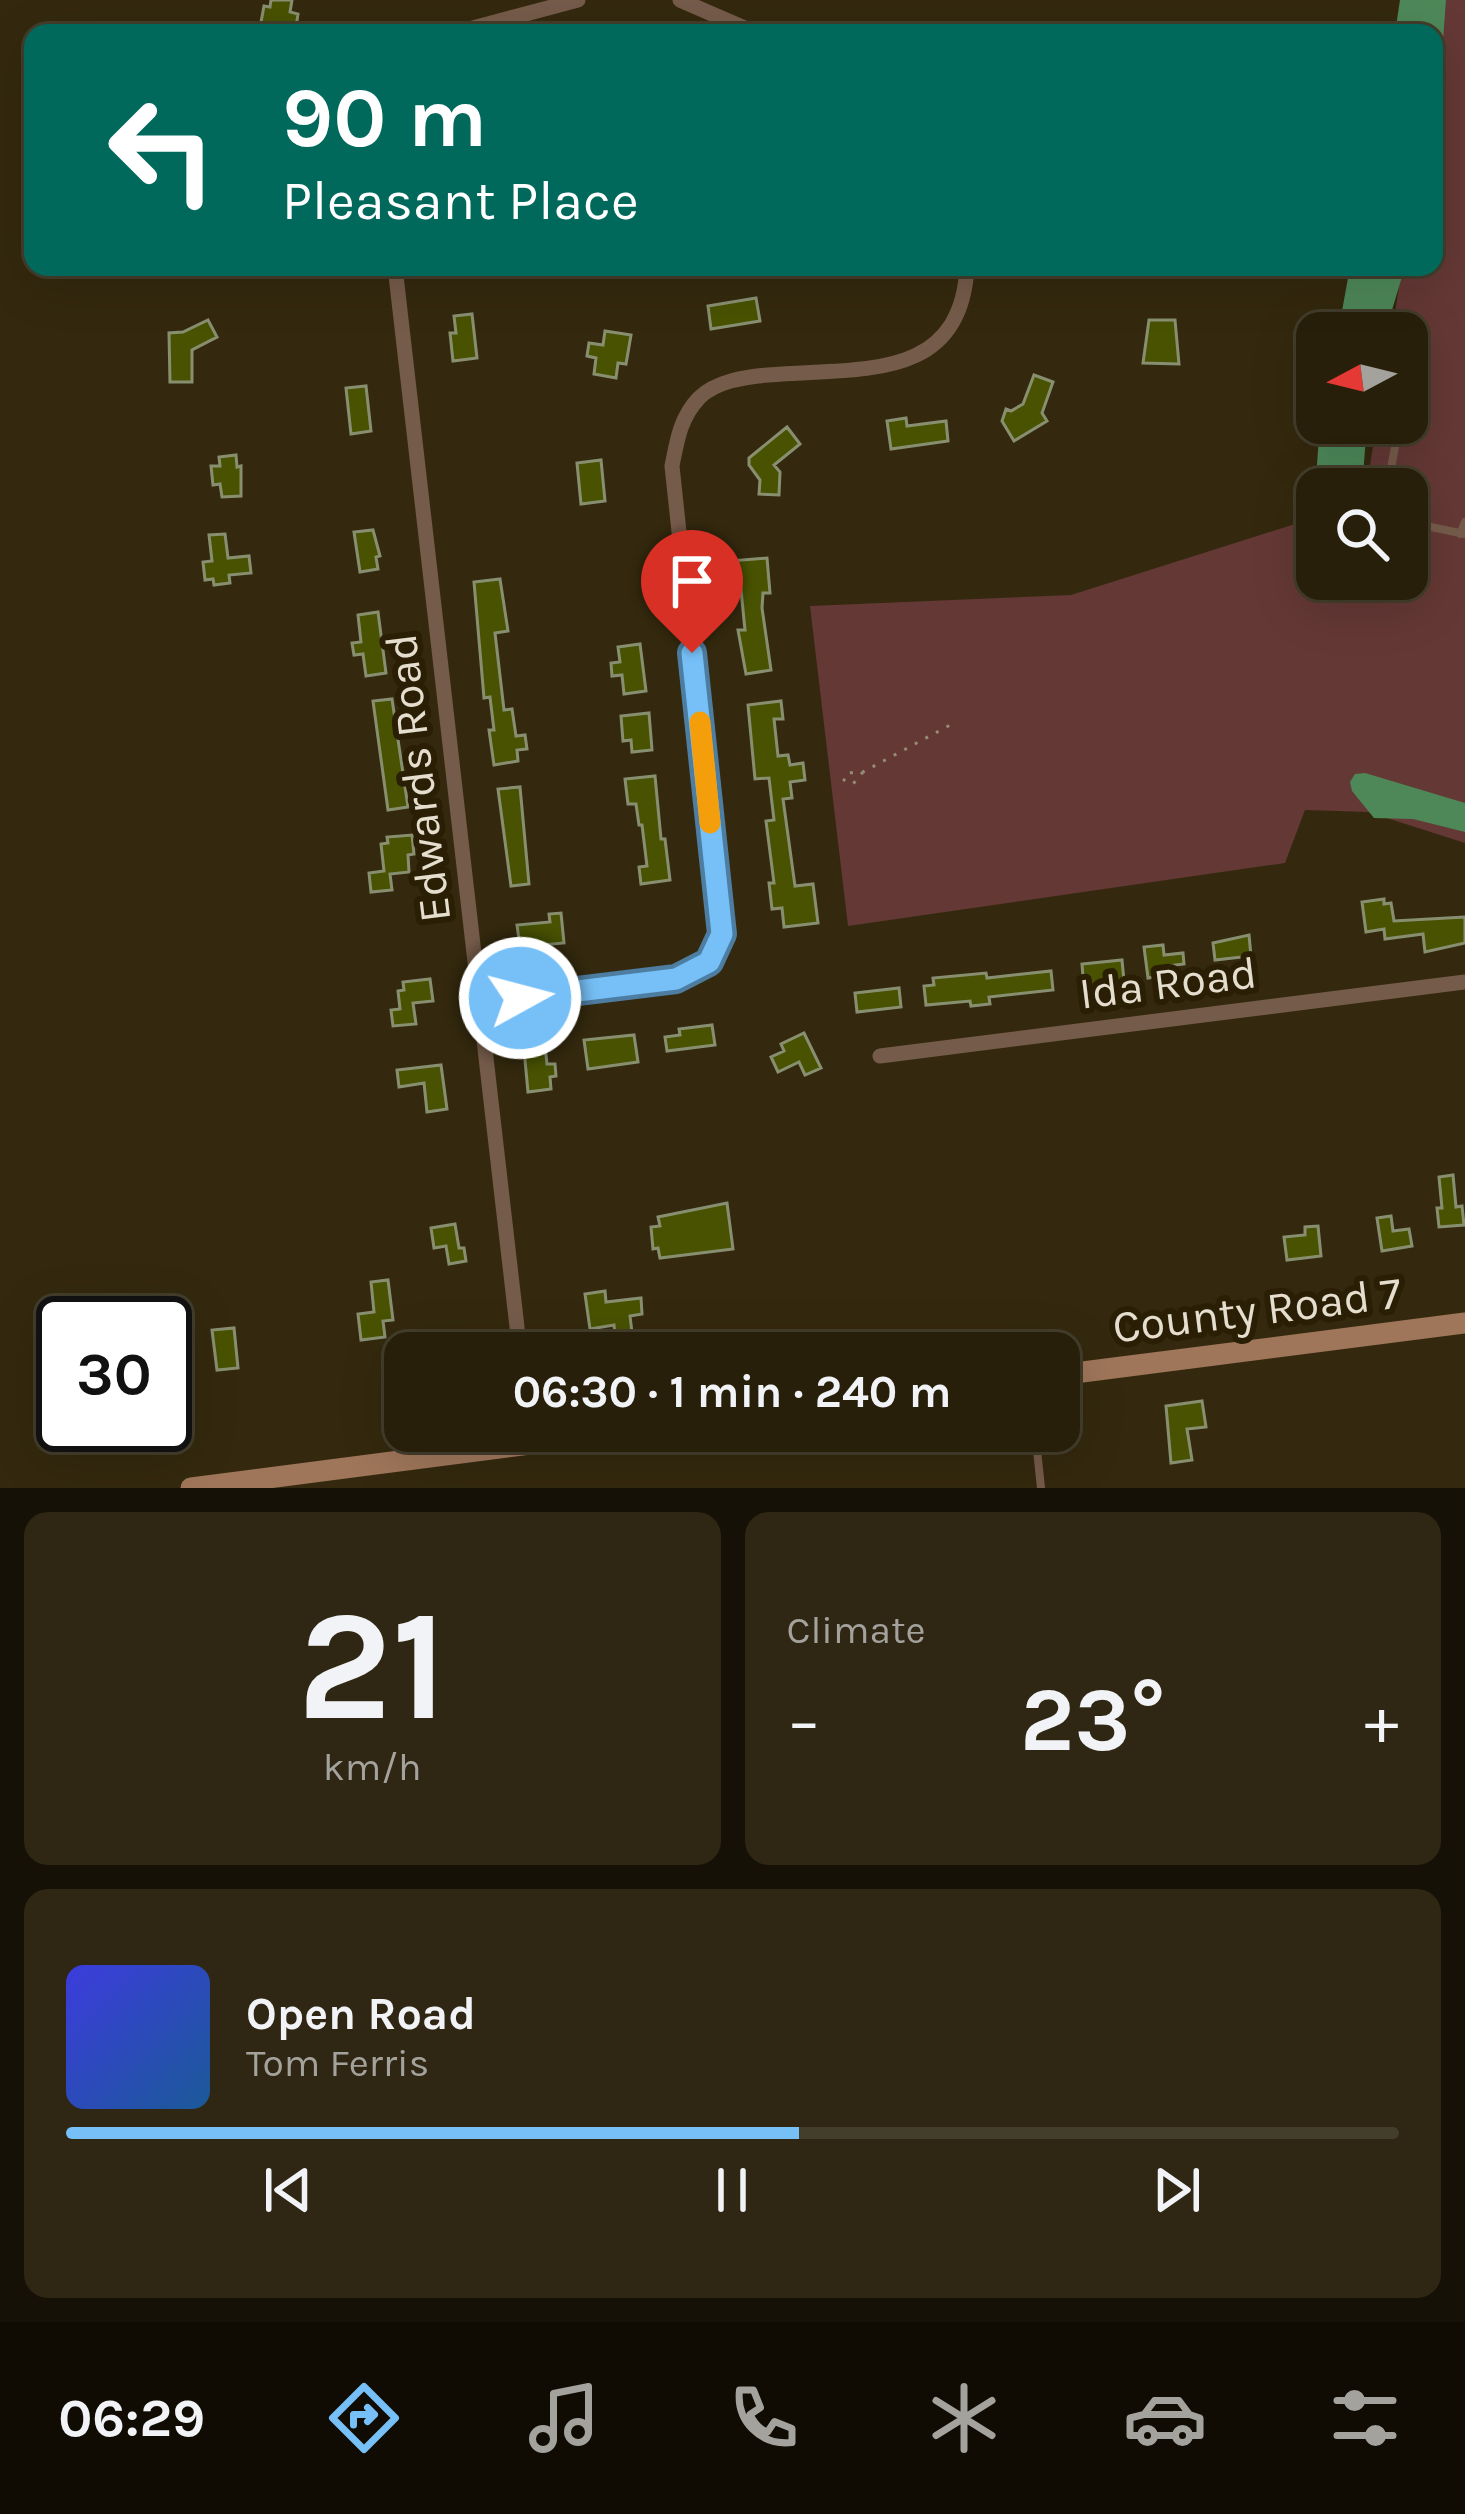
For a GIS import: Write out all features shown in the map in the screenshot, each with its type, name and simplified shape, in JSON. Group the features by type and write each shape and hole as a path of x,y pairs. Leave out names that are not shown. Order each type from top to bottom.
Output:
{"street":[{"path":"488,24 578,0"},
{"path":"680,0 735,24"},
{"name":"Edwards Road","path":"396,276 518,1332"},
{"path":"481,1002 676,979 709,962 722,934 673,466 680,425 701,396 739,378 886,364 922,356 948,334 965,298 966,276"},
{"name":"Ida Road","path":"880,1056 1465,982"},
{"name":"County Road 7","path":"1080,1373 1465,1323"},
{"path":"191,1488 435,1452"}],"lane":[{"path":"1428,527 1462,534 1465,522"},
{"path":"1037,1452 1041,1488"}],"path":[{"path":"863,772 952,724"}],"shaded area":[{"path":"1400,0 1446,0 1443,40 1443,24 1396,24"},
{"path":"1446,0 1465,0 1465,843 1368,812 1305,810 1285,863 848,926 810,606 1071,595 1296,524 1296,600 1428,600 1428,468 1370,468 1374,444 1428,444 1428,312 1395,312 1401,276 1443,276"},
{"path":"1348,276 1402,276 1391,312 1342,312"},
{"path":"1318,444 1365,444 1364,468 1317,468"},
{"path":"1355,774 1465,803 1465,832 1413,819 1374,818 1350,782"}],"building":[{"path":"271,0 292,0 290,12 298,14 296,24 261,24 264,6 270,7"},
{"path":"756,298 760,321 711,329 708,306"},
{"path":"472,314 477,358 453,361 450,333 456,333 454,316"},
{"path":"208,320 217,337 192,350 192,382 170,382 169,333"},
{"path":"1149,320 1175,320 1179,364 1143,363"},
{"path":"605,331 631,335 626,364 618,363 616,378 594,374 596,358 587,356 589,343 603,345"},
{"path":"1034,375 1053,382 1042,413 1047,421 1014,441 1002,421 1006,409 1023,404"},
{"path":"366,386 371,431 351,434 346,388"},
{"path":"906,418 907,426 946,421 948,441 891,449 887,421"},
{"path":"787,427 800,444 774,465 780,472 779,495 759,494 760,480 749,458"},
{"path":"236,455 237,467 241,466 241,496 222,497 220,484 213,485 211,466 220,466 219,457"},
{"path":"601,460 605,501 581,504 577,463"},
{"path":"373,530 380,556 376,557 378,569 360,572 354,532"},
{"path":"225,534 228,558 249,556 251,573 229,575 230,583 214,585 213,579 205,580 203,562 212,561 209,535"},
{"path":"767,558 770,593 763,593 762,608 771,670 746,674 738,630 745,630 740,580 731,581 729,561"},
{"path":"500,579 508,631 495,633 504,710 512,709 516,736 525,735 527,749 517,750 518,761 494,765 489,730 494,730 490,697 484,698 474,582"},
{"path":"378,612 386,673 366,676 363,654 354,655 352,643 361,642 358,615"},
{"path":"640,644 646,691 624,694 622,675 612,676 611,663 620,662 618,647"},
{"path":"392,699 408,807 388,810 373,701"},
{"path":"781,701 783,719 774,719 778,756 788,755 790,765 803,763 805,780 790,782 792,798 783,799 795,886 813,884 818,923 784,927 782,908 772,909 769,883 774,883 766,821 774,820 769,778 755,779 748,705"},
{"path":"649,713 652,750 632,752 631,740 623,741 621,716"},
{"path":"655,776 670,880 641,884 639,867 647,866 642,825 636,804 628,804 625,779"},
{"path":"520,787 529,884 511,886 498,789"},
{"path":"412,835 409,872 390,874 392,890 371,892 369,873 384,871 381,844 388,843 387,837"},
{"path":"1384,899 1384,904 1391,903 1394,921 1465,917 1465,943 1425,952 1423,934 1385,939 1384,929 1366,932 1362,902"},
{"path":"561,913 564,943 520,947 517,925 550,922 549,914"},
{"path":"1249,935 1251,956 1215,960 1213,943"},
{"path":"1163,945 1164,955 1183,953 1184,964 1167,966 1168,975 1148,978 1144,947"},
{"path":"1122,960 1124,981 1084,989 1082,964"},
{"path":"1051,971 1053,990 989,997 990,1004 926,1005 924,986 934,985 933,978"},
{"path":"430,979 433,1001 413,1003 416,1024 393,1026 391,1010 400,1009 398,991 404,990 403,982"},
{"path":"899,988 901,1007 857,1012 855,993"},
{"path":"712,1025 715,1045 667,1051 665,1037 680,1035 679,1029"},
{"path":"804,1033 821,1068 805,1075 799,1062 778,1072 771,1057 784,1051 781,1044"},
{"path":"634,1035 638,1062 588,1069 584,1040"},
{"path":"544,1037 547,1064 555,1064 556,1076 550,1077 551,1089 528,1092 523,1039"},
{"path":"441,1065 447,1109 427,1112 424,1083 399,1087 397,1070"},
{"path":"1453,1175 1456,1207 1462,1206 1464,1225 1439,1227 1439,1177"},
{"path":"727,1203 733,1249 660,1258 658,1248 653,1249 651,1227 660,1226 658,1217"},
{"path":"1391,1216 1393,1231 1409,1229 1412,1246 1382,1251 1377,1218"},
{"path":"455,1224 466,1261 449,1264 446,1246 434,1248 431,1228"},
{"path":"1318,1226 1321,1256 1287,1260 1284,1237 1305,1235 1305,1227"},
{"path":"388,1280 393,1320 383,1321 384,1337 361,1340 358,1314 374,1312 371,1282"},
{"path":"605,1291 606,1302 641,1298 642,1314 630,1316 632,1332 615,1332 614,1325 590,1329 585,1294"},
{"path":"234,1328 238,1368 217,1370 212,1330"},
{"path":"1202,1401 1206,1427 1187,1429 1192,1460 1171,1463 1166,1406"}],"slow traffic":[{"path":"700,722 710,823"}],"route":[{"path":"520,998 676,979 709,962 722,934 692,653"}]}
